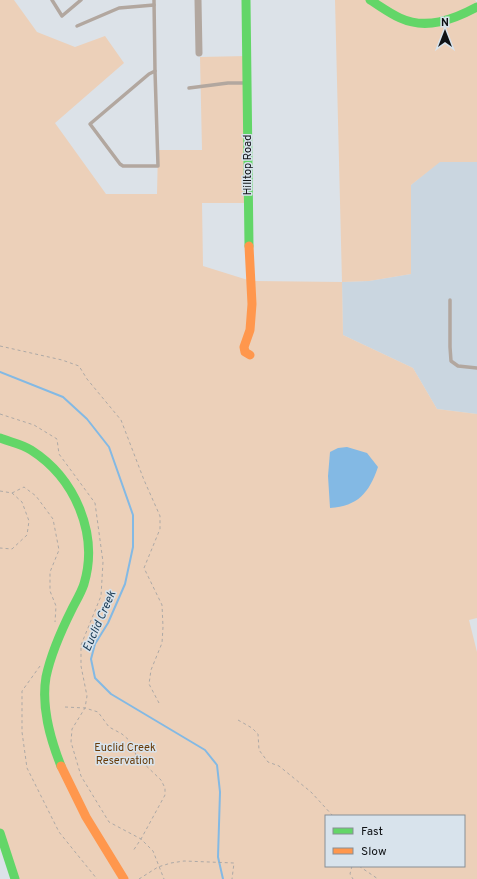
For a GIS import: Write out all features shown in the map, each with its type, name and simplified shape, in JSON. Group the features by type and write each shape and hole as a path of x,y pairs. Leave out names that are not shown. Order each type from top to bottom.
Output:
{"street":[{"path":"198,0 199,53"},
{"name":"Hilltop Road","path":"246,0 248,222 252,304 250,330 244,347 245,352 250,355"},
{"path":"370,0 405,20 421,23 438,23 459,17 477,7"},
{"path":"0,438 30,449 61,474 76,500 85,520 89,554 84,584 55,642 47,670 45,703 52,739 67,779 124,879"},
{"path":"0,833 15,879"}],"lane":[{"path":"52,0 62,16 81,0"},
{"path":"154,0 158,166 123,166 90,124 149,74 155,71"},
{"path":"77,26 119,8 154,5"},
{"path":"188,88 228,83 247,83"},
{"path":"450,300 450,347 452,361 458,366 477,368"}],"path":[{"path":"0,346 62,360 79,366 87,380 120,420 160,516 160,529 144,568 162,605 162,643 151,670 149,684 159,703"},
{"path":"0,414 34,425 57,438 59,454 95,503 103,562 100,596 81,645 81,666 87,696 85,708 72,729 71,742 81,776 109,822 141,839 152,851 164,879"},
{"path":"0,491 12,493 22,502 29,521 27,535 12,549 0,548"},
{"path":"65,707 85,708 98,712 109,727 122,734 130,741 137,757 161,780 165,795 133,851"},
{"path":"238,720 252,728 258,734 259,750 268,762 279,766 311,792 333,815"},
{"path":"139,879 158,868 184,861 234,863 232,879"},
{"path":"352,867 350,874 353,879"},
{"path":"360,867 378,879"}],"shaded area":[{"path":"439,162 477,162 477,414 437,409 413,368 343,335 342,282 369,281 411,274 411,185"}],"green space":[{"name":"Euclid Creek Reservation","path":"0,0 14,0 37,32 75,47 105,36 124,63 55,123 106,194 157,194 158,150 202,150 200,57 247,56 248,203 202,203 203,266 251,281 342,282 343,335 413,368 437,409 477,414 477,618 469,620 477,652 477,879 15,879 0,833"},
{"path":"335,0 475,0 477,3 477,162 440,162 411,185 411,274 369,281 342,282"}],"water":[{"path":"347,447 367,453 378,467 371,484 361,496 348,504 330,508 328,476 330,452 338,448"}],"waterway":[{"name":"Euclid Creek","path":"0,372 63,397 87,419 109,447 133,515 133,547 125,584 108,623 95,644 91,659 95,678 111,694 205,750 217,765 220,792 218,857 223,879"}],"traffic: fast":[{"path":"246,0 249,246"},
{"path":"370,0 400,18 410,22 420,23 439,22 458,16 477,7"},
{"path":"0,438 31,450 47,462 60,476 71,492 80,509 85,527 88,546 88,565 84,584 64,626 46,677 46,711 50,733 61,766"},
{"path":"0,833 15,879"}],"traffic: slow":[{"path":"249,246 252,304 250,330 244,347 245,352 250,355"},
{"path":"61,766 86,817 124,879"}]}
